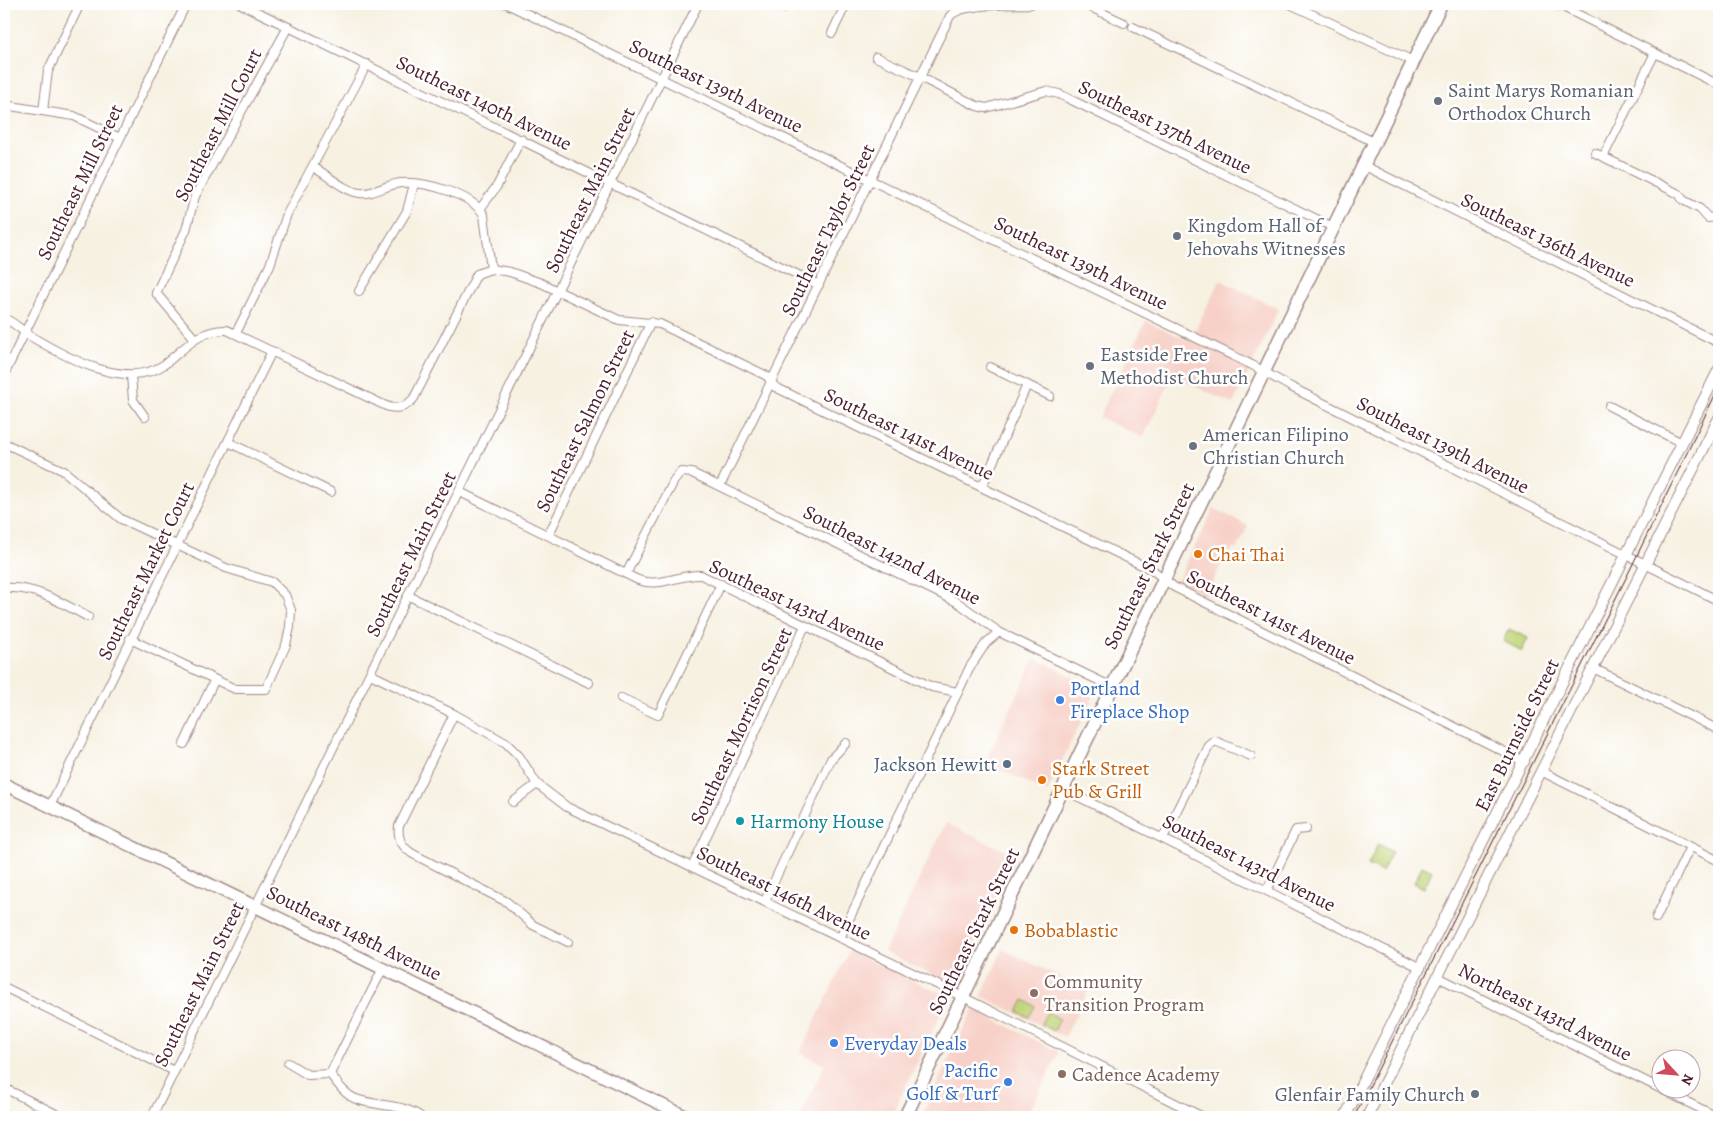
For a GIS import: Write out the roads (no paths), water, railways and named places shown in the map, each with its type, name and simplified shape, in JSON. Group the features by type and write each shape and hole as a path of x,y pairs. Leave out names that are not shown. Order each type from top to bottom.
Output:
{"main road":[{"name":"Southeast Stark Street","path":"905,1117 1441,4"},
{"name":"Southeast 148th Avenue","path":"4,784 687,1117"}],"street":[{"path":"43,111 48,71 80,4"},
{"name":"Southeast Mill Street","path":"4,375 186,4"},
{"name":"Southeast 140th Avenue","path":"241,4 819,285"},
{"name":"Southeast 139th Avenue","path":"507,4 871,179 1264,372 1719,601"},
{"name":"Southeast Main Street","path":"152,1117 698,4"},
{"path":"832,33 846,4"},
{"path":"980,6 1031,4"},
{"path":"1084,4 1124,23"},
{"path":"1290,4 1413,61"},
{"path":"1557,4 1719,85"},
{"name":"Southeast Taylor Street","path":"720,486 950,16 960,10 980,6"},
{"name":"Southeast Mill Court","path":"195,339 156,293 186,230 195,196 288,27"},
{"path":"1133,27 1374,142"},
{"path":"1603,157 1655,53"},
{"path":"876,57 920,77"},
{"path":"236,333 270,265 287,214 367,64"},
{"name":"Southeast 137th Avenue","path":"920,77 977,106 986,108 1046,91 1058,94 1333,228"},
{"path":"4,128 5,105 74,116 120,138"},
{"path":"480,209 498,186 521,139"},
{"path":"1595,153 1679,194 1683,200 1700,208 1708,218 1715,217 1719,206"},
{"name":"Southeast 136th Avenue","path":"1363,165 1719,343"},
{"path":"4,318 31,336 92,366 110,373 131,375 153,371 195,339 212,331 227,330 391,408 406,406 414,398 472,281 477,274 491,269 486,223 480,209 468,199 455,194 414,184 400,183 362,194 351,191 313,167"},
{"path":"359,291 407,211 414,184"},
{"name":"Southeast 141st Avenue","path":"491,269 524,277 618,320 660,324 767,376 776,387 1154,571 1174,587 1524,762"},
{"name":"Southeast Salmon Street","path":"549,534 651,322"},
{"name":"Southeast Market Court","path":"50,806 272,351"},
{"path":"990,367 1050,396"},
{"name":"East Burnside Street","path":"1345,1117 1719,369"},
{"path":"131,375 133,400 146,416"},
{"path":"982,487 1027,385"},
{"path":"1609,406 1682,443"},
{"name":"East Burnside Street","path":"1368,1117 1541,771 1595,669 1719,418"},
{"path":"4,442 64,471 122,519 226,568 272,582 285,595 291,610 289,636 266,689 235,689 214,681 130,639"},
{"path":"228,442 332,492"},
{"name":"Southeast 142nd Avenue","path":"626,574 674,480 681,472 692,473 957,602 999,632 1112,687"},
{"name":"Southeast 143rd Avenue","path":"460,492 648,584 667,582 690,574 701,575 932,687 958,692"},
{"path":"621,698 658,715 721,584"},
{"path":"4,588 37,592 88,617"},
{"path":"408,596 590,683"},
{"name":"Southeast Morrison Street","path":"692,867 805,626"},
{"path":"840,938 977,654 999,632"},
{"path":"1595,669 1719,730"},
{"name":"Southeast 146th Avenue","path":"370,674 454,714 506,742 519,756 537,784 567,807 963,997 1203,1117"},
{"path":"184,744 214,681"},
{"path":"454,714 399,826 398,835 401,843 413,854 507,902 533,925 568,942"},
{"path":"1163,838 1209,746 1215,741 1251,756"},
{"path":"765,902 831,759 846,743"},
{"path":"1541,771 1719,861"},
{"path":"513,802 537,784"},
{"name":"Southeast 143rd Avenue","path":"1063,789 1421,968"},
{"path":"1267,890 1296,830 1306,829"},
{"path":"1656,918 1690,847"},
{"path":"330,1074 383,968"},
{"name":"Northeast 143rd Avenue","path":"1438,977 1717,1117"},
{"path":"4,987 174,1071"},
{"path":"288,1063 308,1074 330,1074 346,1093 355,1099 406,1109 421,1117"},
{"path":"4,1088 62,1117"}],"tram line":[{"path":"1354,1117 1626,578 1719,387"}],"place":[{"name":"Saint Marys Romanian Orthodox Church","path":"1438,101"},
{"name":"Kingdom Hall of Jehovahs Witnesses","path":"1177,236"},
{"name":"Eastside Free Methodist Church","path":"1090,366"},
{"name":"American Filipino Christian Church","path":"1193,446"},
{"name":"Chai Thai","path":"1198,554"},
{"name":"Portland Fireplace Shop","path":"1060,700"},
{"name":"Jackson Hewitt","path":"1007,764"},
{"name":"Stark Street Pub & Grill","path":"1042,780"},
{"name":"Harmony House","path":"740,821"},
{"name":"Bobablastic","path":"1014,930"},
{"name":"Community Transition Program","path":"1034,993"},
{"name":"Everyday Deals","path":"834,1043"},
{"name":"Cadence Academy","path":"1062,1074"},
{"name":"Pacific Golf & Turf","path":"1008,1082"},
{"name":"Glenfair Family Church","path":"1475,1094"}]}
